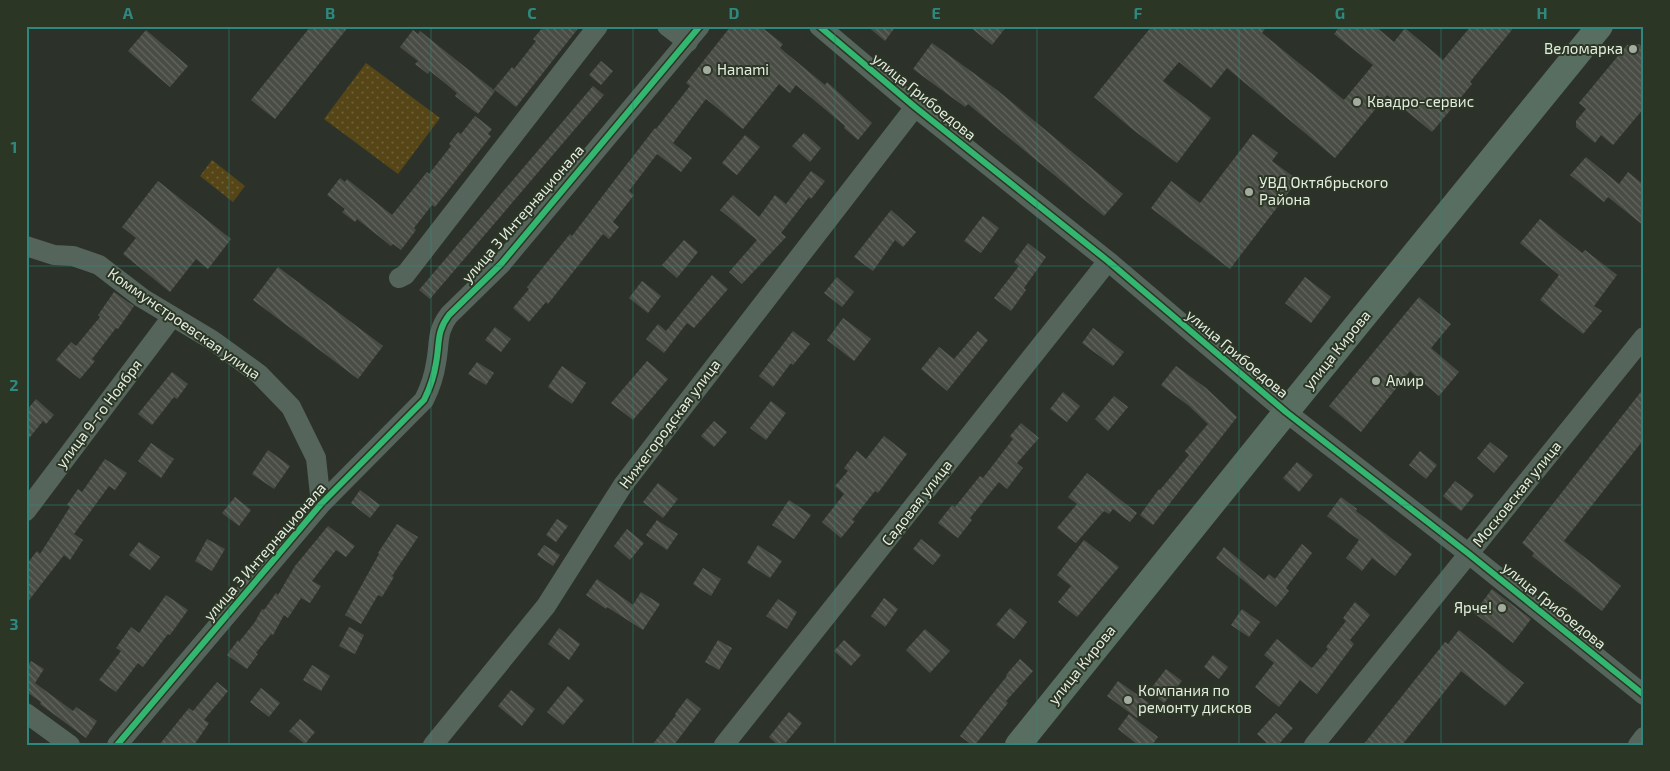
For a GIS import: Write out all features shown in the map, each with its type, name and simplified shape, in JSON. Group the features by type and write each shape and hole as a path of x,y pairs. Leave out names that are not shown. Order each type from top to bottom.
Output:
{"main road":[{"name":"улица Кирова","path":"1018,745 1600,26"}],"street":[{"path":"400,278 405,275 598,26"},
{"path":"667,26 694,34"},
{"name":"улица Грибоедова","path":"819,26 915,107 1108,262 1286,412 1469,554 1644,695"},
{"name":"улица 3 Интернационала","path":"117,745 321,504 424,400 432,383 442,324 501,264 694,34"},
{"name":"Нижегородская улица","path":"433,745 546,606 623,485 915,107"},
{"name":"Коммунстроевская улица","path":"26,246 54,255 73,256 99,264 142,298 212,340 259,374 291,407 316,458 321,504"},
{"name":"Садовая улица","path":"724,745 1108,262"},
{"name":"улица 9-го Ноября","path":"26,511 172,317"},
{"name":"Московская улица","path":"1314,745 1644,337"},
{"path":"26,713 70,745"},
{"path":"1638,745 1644,737"}],"shaded area":[{"path":"366,63 440,118 398,174 324,119"},
{"path":"212,160 245,186 233,202 200,176"}],"building":[{"path":"311,26 349,26 275,119 251,100"},
{"path":"544,26 580,26 516,107 494,89 512,67 514,69 536,41 533,39"},
{"path":"731,26 760,26 783,44 780,48 825,85 827,82 872,123 858,140 844,128 845,126 796,85 790,93 779,84 743,129 706,99 673,143 692,158 681,172 657,154 629,191 634,195 613,222 619,227 609,239 603,234 548,304 546,302 529,322 513,308 529,289 527,287 570,234 572,236 655,128 690,86 686,83"},
{"path":"867,26 896,26 885,41"},
{"path":"969,26 1007,26 992,45"},
{"path":"1152,26 1267,26 1262,33 1344,100 1373,65 1334,34 1340,26 1375,26 1394,42 1405,28 1443,60 1471,26 1515,26 1470,82 1472,84 1432,132 1387,95 1335,158 1227,68 1211,88 1179,62 1163,81 1211,118 1177,163 1094,97"},
{"path":"146,30 188,66 170,87 128,51"},
{"path":"413,30 418,34 420,31 495,91 478,114 455,96 457,93 430,71 428,74 415,64 418,61 400,47"},
{"path":"932,43 997,90 1123,194 1104,216 968,104 965,107 913,69"},
{"path":"1639,44 1644,48 1644,108 1613,145 1601,135 1595,143 1576,127 1576,121 1586,109 1579,103 1627,45"},
{"path":"601,61 613,71 601,85 589,75"},
{"path":"593,86 604,95 430,299 419,290"},
{"path":"475,116 492,129 488,134 491,136 435,207 432,205 414,228 416,230 401,250 393,244 391,246 357,219 355,222 342,212 345,209 327,195 340,178 345,182 347,179 392,215 427,172 429,174 451,146 449,144 458,132 461,134"},
{"path":"804,133 821,148 810,162 792,146"},
{"name":"УВД Октябрьского Района","path":"1253,134 1278,153 1272,161 1298,180 1230,269 1151,208 1171,181 1200,203"},
{"path":"745,135 760,147 737,175 722,163"},
{"path":"1586,157 1619,184 1628,172 1644,185 1644,226 1608,197 1604,202 1570,175"},
{"path":"811,171 825,181 811,199 809,197 781,233 786,237 742,284 729,272 757,240 720,210 733,195 759,217 775,195 786,204"},
{"path":"158,181 231,239 208,269 196,259 170,292 123,254 136,238 122,227"},
{"path":"891,210 916,232 903,247 895,240 873,271 854,257"},
{"path":"983,216 999,228 981,253 964,241"},
{"path":"1540,219 1582,253 1585,250 1617,275 1594,306 1602,311 1583,334 1540,300 1559,275 1520,243"},
{"path":"684,240 698,252 677,278 662,265"},
{"path":"1028,243 1046,257 1024,288 1026,290 1011,311 994,298 1019,266 1014,262"},
{"path":"278,267 383,346 358,379 253,300"},
{"path":"712,275 728,289 694,328 687,323 664,353 646,339 658,324 666,331"},
{"path":"837,277 854,292 842,307 824,293"},
{"path":"1305,277 1331,297 1311,323 1285,303"},
{"path":"642,281 661,296 648,313 629,298"},
{"path":"114,292 134,306 118,329 116,328 92,359 95,361 80,379 56,360 71,342 76,346 100,317 98,315"},
{"path":"1419,297 1451,324 1431,348 1459,372 1439,396 1410,371 1361,432 1329,406"},
{"path":"843,318 871,339 854,361 827,340"},
{"path":"495,327 511,339 501,352 485,340"},
{"path":"1093,328 1124,352 1113,366 1082,343"},
{"path":"793,331 810,344 793,365 791,363 773,387 759,376"},
{"path":"978,331 988,340 947,391 921,369 939,347 954,359"},
{"path":"647,361 668,379 633,420 611,403"},
{"path":"477,362 494,373 486,385 468,374"},
{"path":"562,366 586,383 572,404 548,387"},
{"path":"1176,366 1206,388 1237,417 1153,525 1140,515 1159,489 1189,455 1185,451 1208,424 1189,406 1161,385"},
{"path":"172,372 188,384 177,399 174,397 152,425 138,414"},
{"path":"1644,388 1644,439 1564,541 1621,586 1602,611 1532,556 1534,553 1522,543"},
{"path":"1063,392 1080,406 1067,422 1050,409"},
{"path":"1114,396 1128,407 1108,431 1095,419"},
{"path":"36,399 54,415 46,424 43,421 26,442 26,411"},
{"path":"771,401 786,413 766,440 750,428"},
{"path":"714,421 727,432 714,447 701,436"},
{"path":"1021,423 1039,438 1017,463 1023,468 1007,489 999,482 970,518 972,520 958,538 938,523 952,505 955,507 980,476 983,478 1013,439 1010,436"},
{"path":"884,436 907,454 878,493 875,491 852,520 855,521 841,538 822,522 844,494 835,486 848,471 844,468 857,451 866,459"},
{"path":"1490,442 1508,456 1494,473 1477,458"},
{"path":"151,443 174,459 161,478 138,461"},
{"path":"268,450 290,466 274,489 252,474"},
{"path":"1420,451 1437,465 1426,479 1409,465"},
{"path":"105,459 127,473 115,490 109,486 74,534 83,540 70,560 64,555 26,604 26,565 37,551 40,554 70,507 67,505 78,489 82,492"},
{"path":"1297,462 1313,475 1299,492 1283,478"},
{"path":"1087,473 1137,513 1130,522 1113,509 1109,514 1104,511 1076,543 1057,528 1077,504 1068,497"},
{"path":"1455,481 1474,495 1461,511 1443,496"},
{"path":"658,483 678,499 663,518 643,502"},
{"path":"360,490 380,505 370,518 351,503"},
{"path":"235,497 251,510 239,526 222,513"},
{"path":"1341,497 1357,509 1356,511 1412,554 1395,576 1372,558 1362,571 1346,558 1359,540 1327,516"},
{"path":"789,500 811,515 794,539 772,525"},
{"path":"557,519 568,526 556,542 546,535"},
{"path":"657,520 678,534 667,550 646,535"},
{"path":"397,524 418,537 392,576 394,577 382,597 378,595 361,624 345,615 378,553"},
{"path":"328,526 355,546 346,557 336,550 312,581 321,586 310,603 301,598 288,618 284,615 273,635 271,634 256,653 258,654 247,669 227,655 255,622 262,609 264,610 276,593 278,595 295,566"},
{"path":"627,529 644,543 630,560 614,546"},
{"path":"207,539 225,549 212,571 195,561"},
{"path":"921,539 941,555 933,565 913,549"},
{"path":"1084,540 1119,567 1077,617 1058,602 1071,586 1057,575"},
{"path":"139,542 160,557 150,570 129,555"},
{"path":"1302,544 1312,553 1286,588 1289,591 1276,607 1216,558 1224,547 1264,580 1269,574 1275,579"},
{"path":"544,545 560,555 553,566 537,555"},
{"path":"758,545 782,561 770,578 747,563"},
{"path":"703,568 721,579 711,596 693,584"},
{"path":"597,579 633,605 641,592 660,604 643,630 586,595"},
{"path":"1492,589 1531,619 1513,643 1474,613"},
{"path":"166,595 188,610 143,667 138,663 116,692 99,680 121,651 116,648 131,627 139,633"},
{"path":"884,598 898,609 885,627 871,616"},
{"path":"778,599 797,612 787,629 766,616"},
{"path":"1355,602 1370,615 1350,640 1354,644 1317,694 1300,680 1279,707 1255,687 1274,663 1264,655 1277,639 1312,668 1328,649 1326,647 1346,621 1343,618"},
{"path":"1010,608 1027,622 1014,639 996,625"},
{"path":"1242,609 1260,622 1249,637 1231,625"},
{"path":"349,627 364,635 355,654 339,646"},
{"path":"559,628 580,644 569,660 548,644"},
{"path":"925,629 950,651 930,673 906,650"},
{"path":"1459,630 1524,683 1505,706 1461,671 1402,745 1363,745 1445,642 1448,644"},
{"path":"718,640 732,648 719,670 705,662"},
{"path":"844,640 861,655 851,666 834,651"},
{"path":"1213,655 1228,667 1219,679 1204,667"},
{"path":"1020,659 1033,671 1006,701 1008,703 975,745 972,745 960,736"},
{"path":"31,661 44,669 35,683 73,711 76,707 97,721 86,738 40,704 41,702 28,693 26,695 26,668"},
{"path":"312,665 330,676 321,691 303,680"},
{"path":"1166,669 1182,681 1164,703 1149,691"},
{"name":"Компания по ремонту дисков","path":"1118,681 1149,703 1137,718 1107,696"},
{"path":"217,682 228,691 204,720 209,723 194,745 159,745 189,708 193,711"},
{"path":"568,686 584,700 563,725 547,712"},
{"path":"261,688 280,703 269,717 250,702"},
{"path":"511,690 535,709 522,726 498,706"},
{"path":"687,698 701,709 674,745 652,745 676,715"},
{"path":"789,712 802,723 784,745 778,745 769,737"},
{"path":"1276,713 1293,728 1278,745 1269,745 1257,734"},
{"path":"1129,714 1158,737 1152,745 1138,745 1118,729"},
{"path":"300,719 315,732 305,744 289,731"}],"cycle path":[{"path":"117,745 321,504 424,400 434,373 440,332 449,315 501,264 700,26"},
{"path":"819,26 915,107 1108,261 1286,412 1469,554 1644,695"}],"place":[{"name":"Веломарка","path":"1633,49"},
{"name":"Hanami","path":"707,70"},
{"name":"Квадро-сервис","path":"1357,102"},
{"name":"УВД Октябрьского Района","path":"1249,192"},
{"name":"Амир","path":"1376,381"},
{"name":"Ярче!","path":"1502,608"},
{"name":"Компания по ремонту дисков","path":"1128,700"}]}
